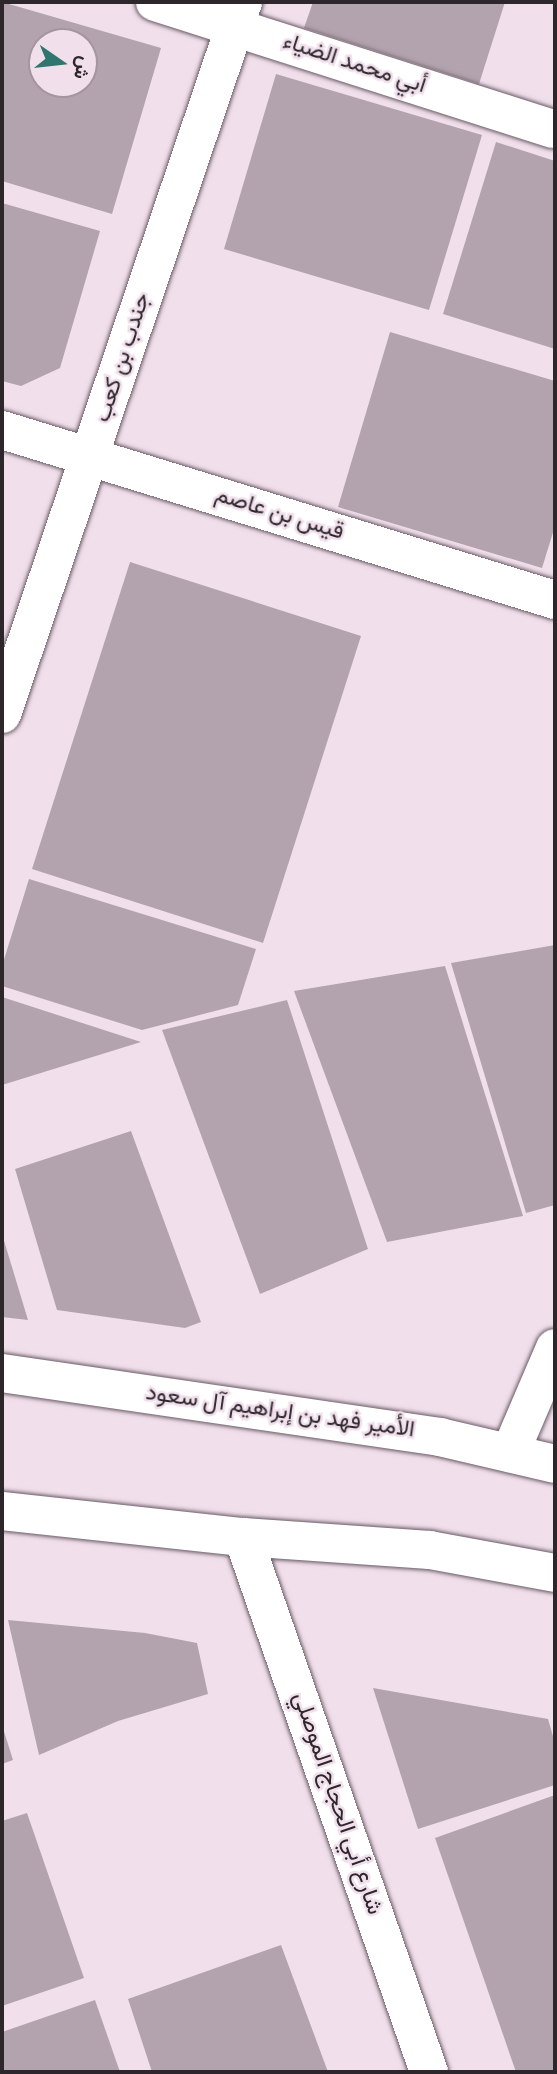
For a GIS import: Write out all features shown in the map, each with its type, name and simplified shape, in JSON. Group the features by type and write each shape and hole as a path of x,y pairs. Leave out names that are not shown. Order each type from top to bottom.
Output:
{"street":[{"name":"أبي محمد الضياء","path":"155,2 239,14 553,129"},
{"name":"جندب بن كعب","path":"2,714 92,457 239,14"},
{"name":"قيس بن عاصم","path":"2,430 555,600"},
{"path":"510,1453 555,1348"},
{"name":"الأمير فهد بن إبراهيم آل سعود","path":"2,1373 440,1437 555,1464"},
{"path":"2,1511 243,1536 430,1550 555,1573"},
{"name":"شارع أبي الحجاج الموصلي","path":"243,1536 429,2072"}],"building":[{"path":"2,2 92,28 28,28 28,98 98,98 98,30 161,48 112,214 2,181"},
{"path":"313,2 505,2 479,84 304,28"},
{"path":"276,74 482,135 429,310 224,249"},
{"path":"496,142 555,161 555,349 443,314"},
{"path":"2,203 100,231 60,368 21,386 2,381"},
{"path":"390,332 555,381 555,526 542,568 338,507"},
{"path":"130,562 361,636 263,943 32,869"},
{"path":"29,879 256,949 238,1005 142,1030 2,986 2,966"},
{"path":"555,945 555,1205 526,1213 451,963"},
{"path":"445,966 523,1216 387,1242 294,991"},
{"path":"2,997 141,1042 2,1085"},
{"path":"287,1000 368,1249 260,1294 162,1030"},
{"path":"131,1131 201,1322 185,1328 57,1310 15,1169"},
{"path":"2,1234 28,1320 2,1317"},
{"path":"8,1620 145,1633 197,1643 208,1694 118,1721 39,1755"},
{"path":"373,1688 548,1719 555,1743 555,1785 418,1829"},
{"path":"2,1725 13,1760 2,1764"},
{"path":"555,1795 555,2072 516,2072 435,1838"},
{"path":"27,1813 84,1978 2,2006 2,1821"},
{"path":"281,1945 328,2072 152,2072 128,1999"},
{"path":"95,2000 120,2072 2,2072 2,2032"}]}
